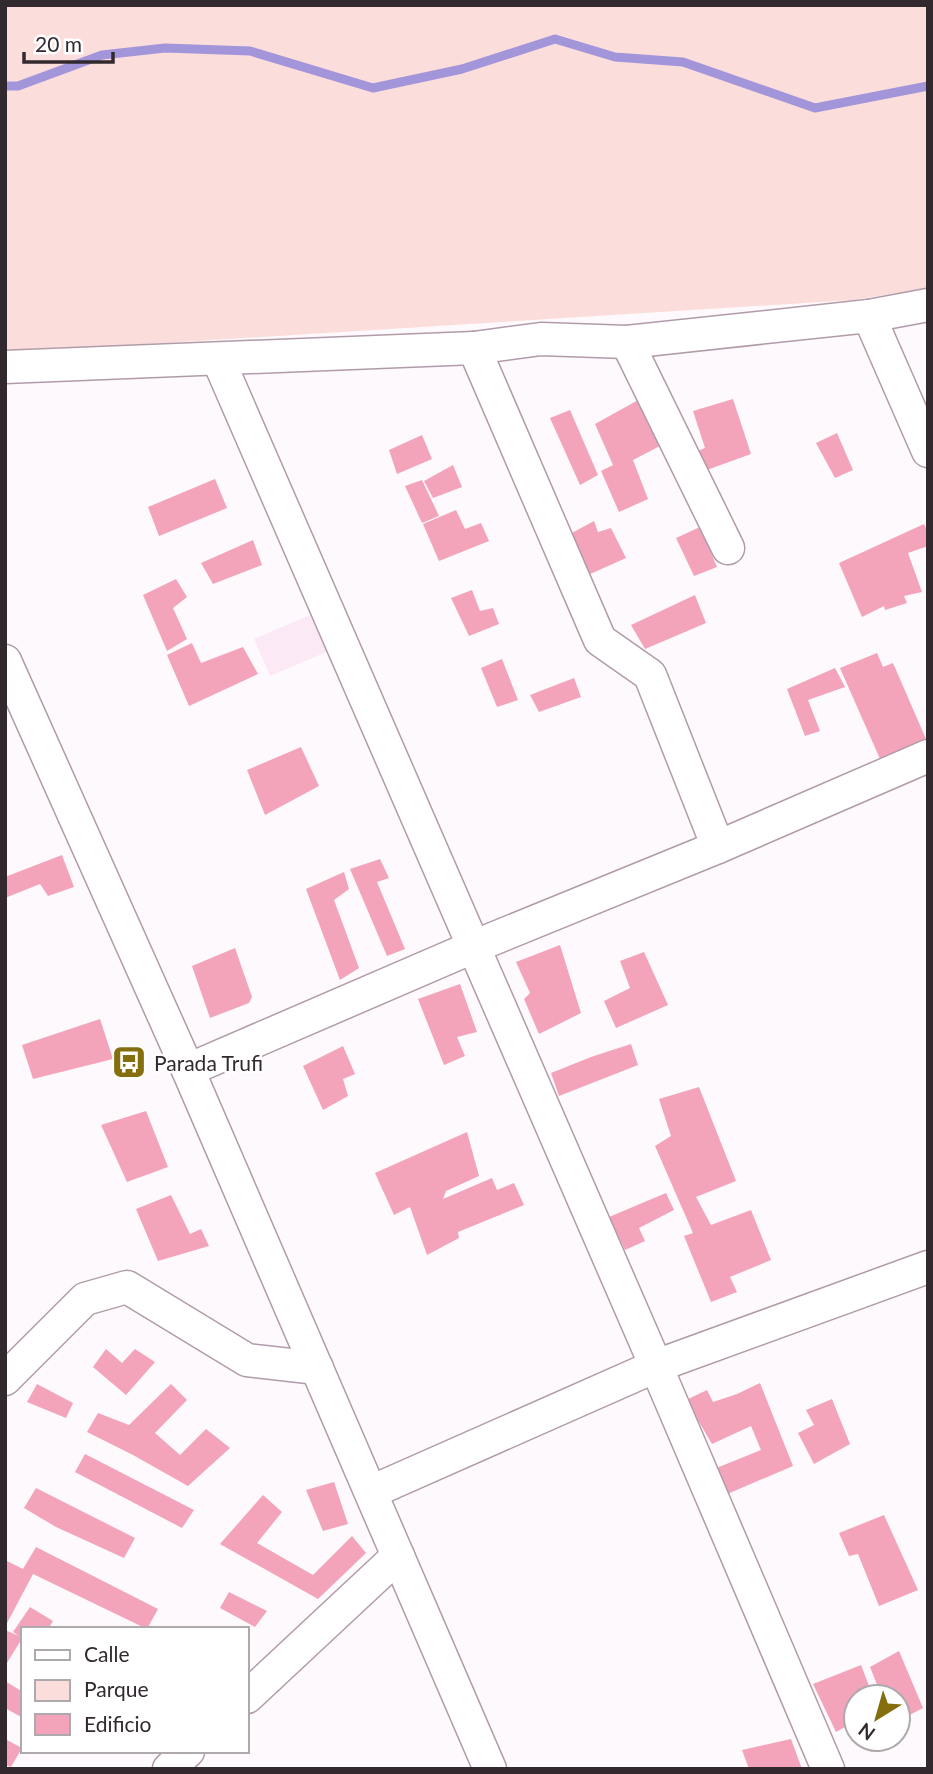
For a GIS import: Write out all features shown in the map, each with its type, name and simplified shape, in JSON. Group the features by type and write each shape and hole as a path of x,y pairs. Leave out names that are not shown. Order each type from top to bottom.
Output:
{"street":[{"path":"5,368 474,348 541,339 627,342 869,316 928,305"},
{"path":"869,316 928,451"},
{"path":"627,342 728,548"},
{"path":"474,348 600,640 650,675 718,847"},
{"path":"218,359 656,1366 828,1769"},
{"path":"5,662 188,1070 490,1769"},
{"path":"188,1070 928,756"},
{"path":"371,1492 656,1366 928,1267"},
{"path":"5,1379 85,1299 127,1287 247,1360 317,1368"},
{"path":"248,1696 398,1556"},
{"path":"169,1769 186,1753"}],"shaded area":[{"path":"315,613 331,650 270,676 254,639"}],"green space":[{"path":"5,5 928,5 928,288 853,300 5,353"}],"building":[{"path":"640,399 660,446 633,460 648,499 619,512 601,471 613,465 595,424"},
{"path":"733,399 751,454 704,471 695,452 705,448 693,411"},
{"path":"570,410 598,475 580,485 550,418"},
{"path":"837,433 853,470 835,478 816,443"},
{"path":"422,435 432,459 397,474 389,450"},
{"path":"453,465 462,487 433,498 424,481"},
{"path":"215,479 227,508 159,536 148,507"},
{"path":"422,480 439,516 422,523 405,486"},
{"path":"456,510 465,529 481,523 489,541 439,561 423,524"},
{"path":"594,521 598,532 611,528 626,558 579,579 565,548 577,544 570,534"},
{"path":"924,524 928,532 928,546 908,553 922,592 904,596 907,603 885,610 884,606 862,617 839,563"},
{"path":"700,527 717,567 694,576 676,538"},
{"path":"253,540 262,565 213,584 201,563"},
{"path":"176,579 187,597 173,608 187,639 167,651 143,595"},
{"path":"472,590 480,611 493,608 499,624 469,636 451,598"},
{"path":"695,595 706,623 645,649 631,625"},
{"path":"192,643 201,663 243,647 258,674 189,706 167,655"},
{"path":"877,653 883,667 893,663 926,739 880,759 840,668"},
{"path":"502,659 518,700 497,707 481,668"},
{"path":"835,668 845,687 808,700 820,731 805,736 787,689"},
{"path":"574,678 581,697 539,712 530,695"},
{"path":"301,747 319,786 265,815 247,770"},
{"path":"62,855 74,887 48,896 40,884 5,898 5,877"},
{"path":"380,859 389,878 377,882 405,949 387,956 350,869"},
{"path":"344,872 349,889 334,900 359,968 340,980 306,889"},
{"path":"560,945 581,1013 539,1034 524,999 530,993 516,962"},
{"path":"235,948 252,997 249,1003 210,1018 192,966"},
{"path":"644,952 668,1005 616,1028 604,1001 630,988 620,961"},
{"path":"460,984 477,1032 457,1037 465,1056 444,1065 418,999"},
{"path":"100,1019 113,1059 33,1079 22,1045"},
{"path":"631,1044 638,1065 559,1096 551,1073"},
{"path":"343,1046 355,1074 343,1079 348,1096 323,1110 303,1066"},
{"path":"699,1087 736,1181 696,1197 711,1225 751,1210 771,1260 730,1277 737,1292 711,1302 684,1236 693,1233 655,1146 671,1136 659,1099"},
{"path":"146,1111 168,1167 127,1182 101,1125"},
{"path":"467,1132 479,1176 446,1191 443,1199 492,1178 497,1190 514,1183 524,1205 458,1232 459,1238 427,1255 410,1207 394,1215 375,1173"},
{"path":"666,1193 674,1210 639,1228 645,1241 625,1250 609,1217"},
{"path":"171,1195 190,1234 201,1229 209,1246 158,1261 136,1209"},
{"path":"106,1349 122,1363 135,1349 155,1362 126,1395 93,1367"},
{"path":"760,1383 793,1466 725,1495 714,1469 761,1450 751,1426 712,1444 686,1400 707,1390 713,1402"},
{"path":"37,1384 73,1403 66,1418 27,1402"},
{"path":"171,1384 187,1400 155,1433 180,1455 206,1429 230,1448 188,1486 87,1432 98,1413 129,1425"},
{"path":"832,1399 850,1444 814,1464 798,1433 814,1425 806,1410"},
{"path":"85,1454 194,1510 182,1528 75,1472"},
{"path":"334,1482 348,1524 323,1531 306,1490"},
{"path":"36,1488 135,1538 124,1558 56,1527 24,1508"},
{"path":"263,1495 282,1512 257,1543 313,1575 352,1536 366,1553 318,1599 220,1544"},
{"path":"884,1515 918,1590 879,1606 858,1554 849,1556 839,1533"},
{"path":"36,1547 158,1609 148,1627 143,1627 33,1574 5,1627 5,1560 23,1569"},
{"path":"229,1592 267,1611 255,1627 220,1608"},
{"path":"30,1607 53,1621 49,1627 21,1627 21,1640 5,1666 5,1630 19,1636 13,1632"},
{"path":"899,1651 923,1708 912,1714 912,1683 876,1683 870,1667"},
{"path":"861,1665 868,1683 842,1683 842,1729 836,1732 813,1684"},
{"path":"5,1681 21,1691 21,1717 5,1708"},
{"path":"5,1739 21,1750 11,1767 5,1765"},
{"path":"791,1739 802,1769 749,1769 742,1750"}],"waterway":[{"path":"5,86 18,86 102,55 165,48 250,51 373,88 462,69 555,39 615,57 683,62 815,108 928,86"}],"place":[{"name":"Parada Trufi","path":"129,1062"}]}
